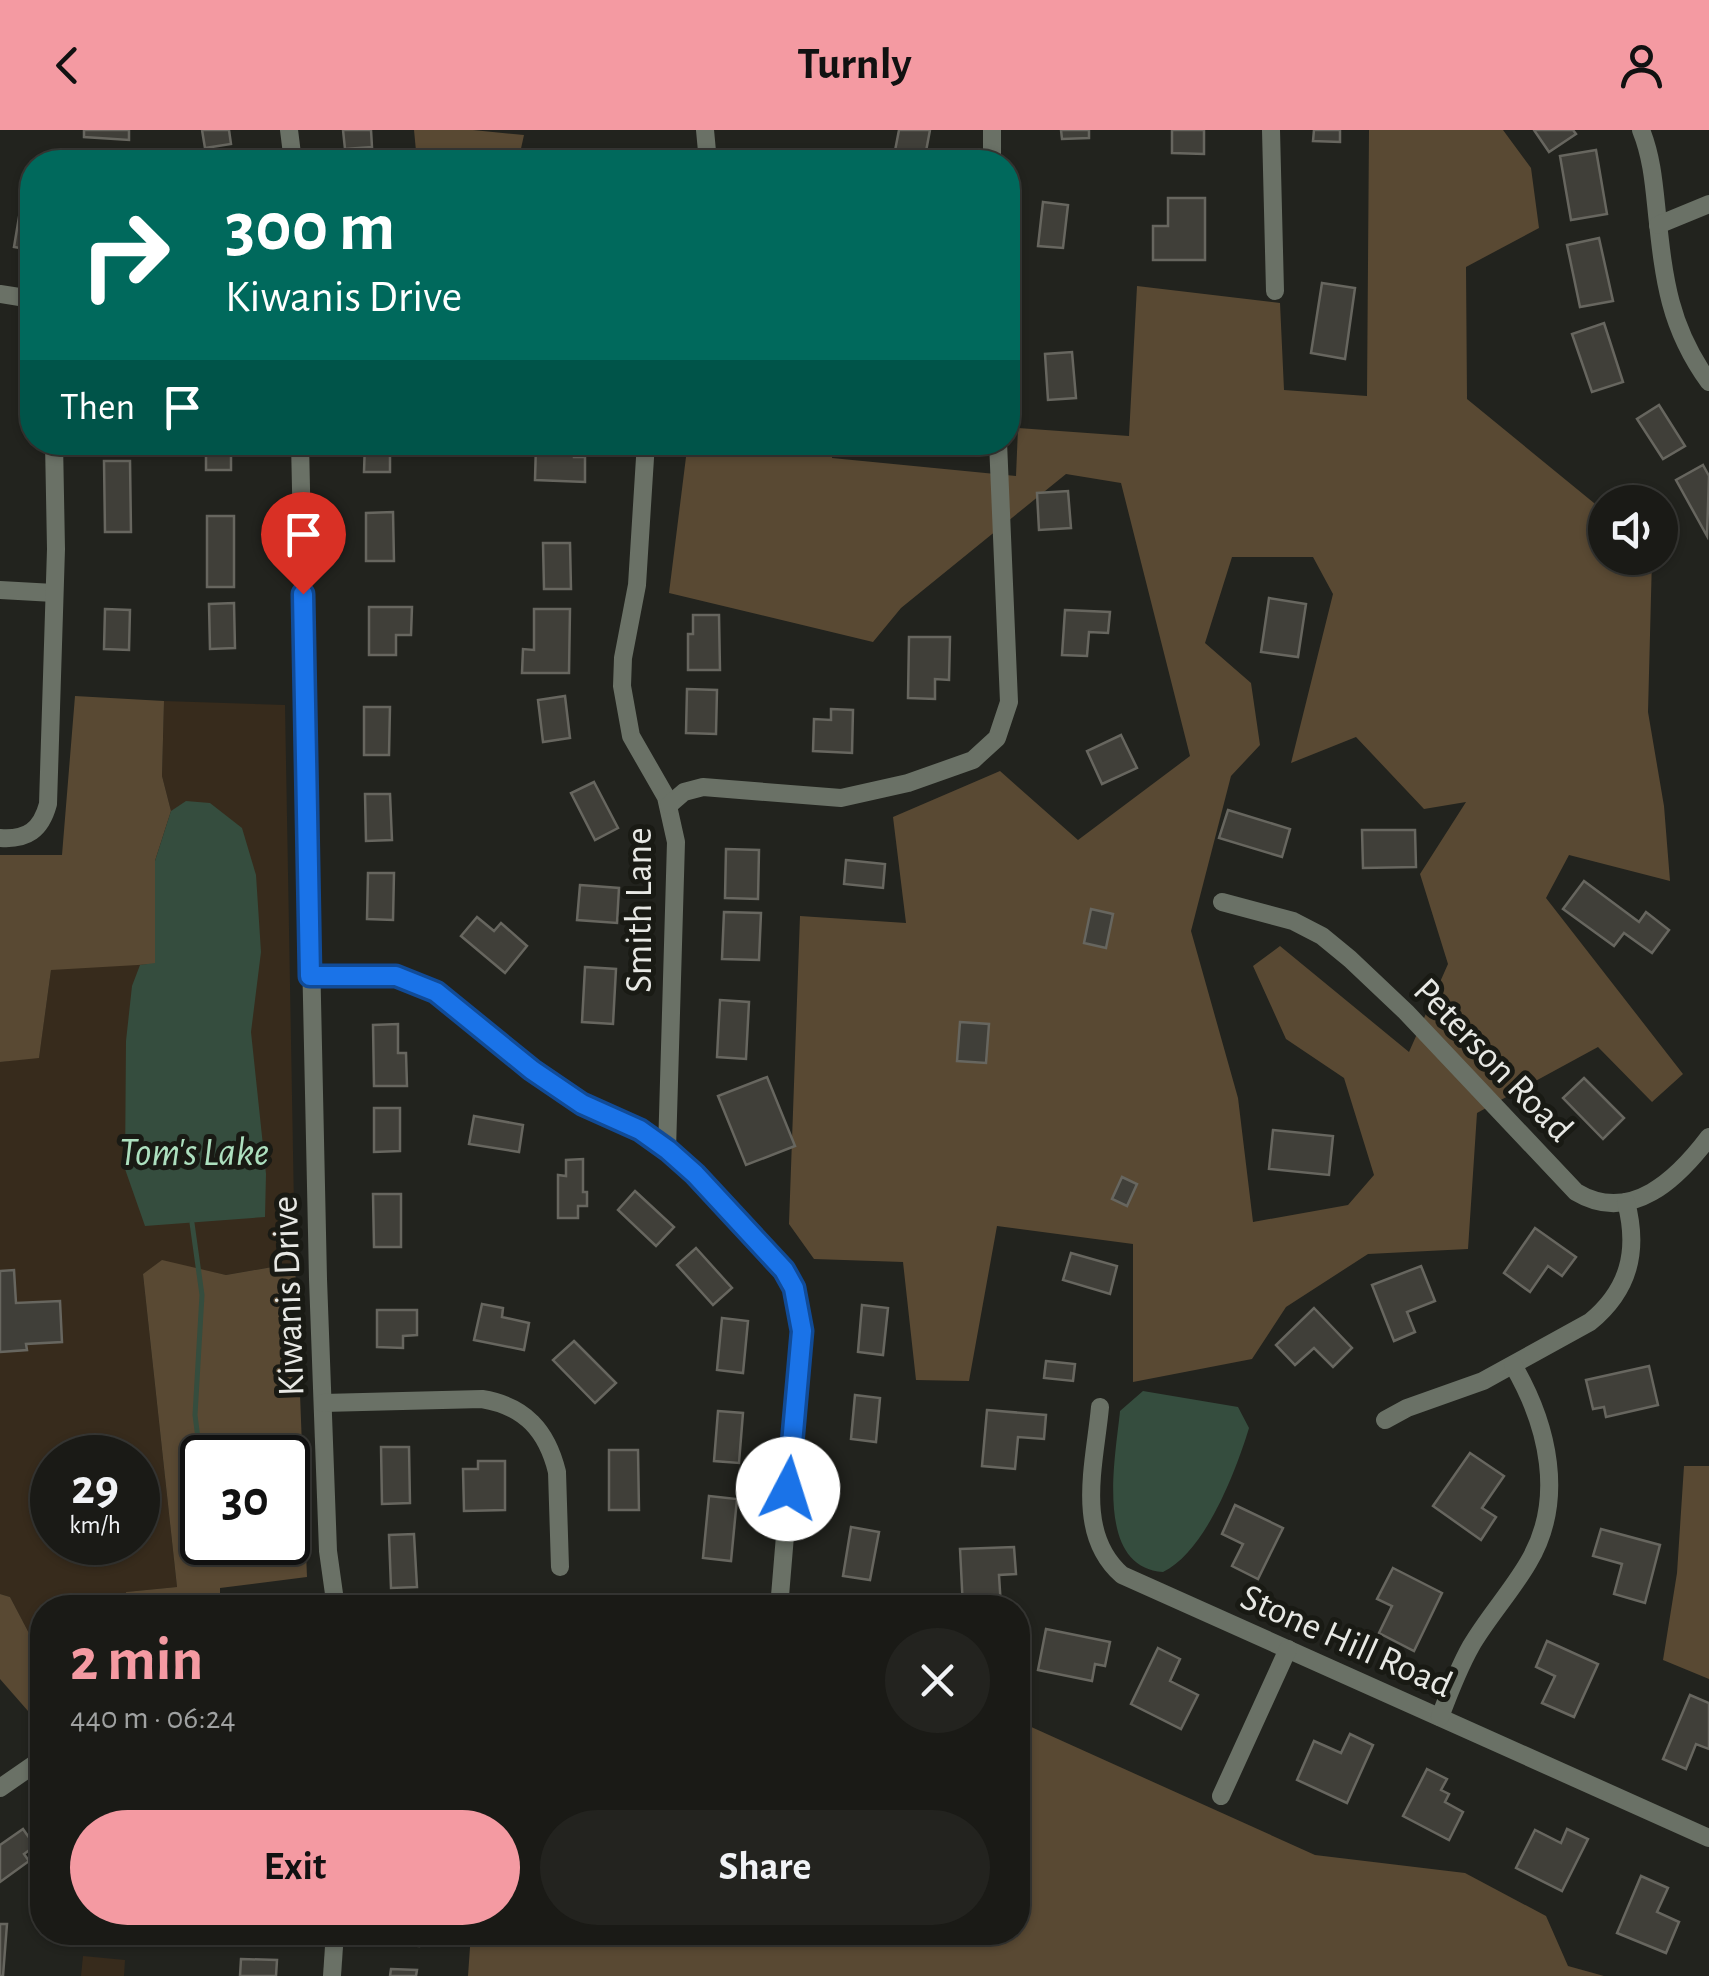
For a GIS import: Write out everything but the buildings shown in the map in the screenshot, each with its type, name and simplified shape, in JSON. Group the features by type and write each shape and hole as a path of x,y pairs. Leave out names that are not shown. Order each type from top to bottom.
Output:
{"street":[{"path":"1271,130 1275,291"},
{"path":"1641,130 1652,167 1670,308 1680,336 1709,382"},
{"path":"1658,225 1709,204"},
{"path":"0,838 18,840 28,835 38,827 48,804 54,455"},
{"name":"Kiwanis Drive","path":"300,455 310,976 328,1551 334,1595"},
{"name":"Smith Lane","path":"645,455 637,584 623,658 622,686 631,736 668,805 676,842 668,1150"},
{"path":"668,805 684,792 703,787 841,798 875,792 964,765 997,738 1009,702 999,455"},
{"path":"0,590 54,593"},
{"name":"Peterson Road","path":"1222,902 1293,921 1322,936 1406,1012 1576,1192 1601,1202 1626,1202"},
{"path":"310,976 374,974 418,982 436,992 532,1070 582,1104 640,1130 668,1150 784,1270 800,1308 802,1331 780,1595"},
{"path":"1385,1420 1428,1400 1483,1382 1590,1322 1616,1295 1626,1277 1634,1240 1626,1202 1652,1193 1672,1180 1709,1136"},
{"path":"1440,1717 1473,1643 1528,1562 1547,1511 1550,1475 1546,1449 1533,1405 1513,1365"},
{"path":"323,1403 482,1399 519,1410 534,1422 558,1472 560,1567"},
{"name":"Stone Hill Road","path":"1100,1407 1091,1508 1093,1529 1109,1563 1122,1575 1709,1838"},
{"path":"1221,1796 1288,1650"},
{"path":"0,1788 30,1767"},
{"path":"332,1976 335,1945"}],"shaded area":[{"path":"414,130 524,135 521,150 416,150"},
{"path":"1369,130 1503,130 1531,168 1539,228 1466,267 1467,399 1588,498 1588,575 1652,575 1648,712 1664,806 1670,881 1569,855 1546,898 1683,1074 1652,1102 1598,1047 1477,1113 1468,1249 1368,1254 1286,1307 1252,1359 1133,1382 1133,1244 997,1226 969,1381 916,1380 903,1262 814,1259 789,1224 800,916 906,923 893,817 1000,771 1078,840 1190,756 1121,483 1066,474 901,608 873,642 669,593 686,457 832,455 832,458 1016,476 1020,428 1129,436 1137,286 1280,303 1284,390 1367,396","holes":["1232,557 1313,557 1333,594 1291,763 1356,737 1424,809 1466,802 1420,874 1448,964 1409,1052 1280,946 1253,966 1286,1039 1344,1078 1374,1175 1348,1205 1253,1222 1238,1098 1191,931 1231,776 1260,745 1251,683 1205,643"]},
{"path":"75,696 164,701 162,776 171,811 155,861 155,964 51,970 39,1058 0,1062 0,855 62,855"},
{"path":"164,701 285,705 295,1263 226,1275 162,1261 143,1274 177,1587 127,1595 30,1595 30,1635 10,1597 0,1594 0,1062 39,1057 51,970 155,861 171,811 162,776"},
{"path":"162,1260 226,1275 295,1263 302,1435 180,1435 180,1565 307,1565 307,1577 220,1588 220,1595 126,1592 177,1587 143,1274"},
{"path":"1684,1466 1709,1466 1709,1679 1663,1660 1677,1573"},
{"path":"0,1594 10,1597 30,1635 30,1713 0,1679"},
{"path":"1030,1726 1315,1855 1465,1873 1546,1916 1568,1966 1604,1976 468,1976 470,1945 1030,1945"},
{"path":"83,1956 125,1960 124,1976 81,1976"}],"water":[{"name":"Tom's Lake","path":"186,801 210,803 242,828 256,875 261,952 251,1032 266,1174 265,1217 145,1226 125,1169 126,1041 132,986 140,965 155,963 155,861 171,811"},
{"path":"1143,1391 1238,1407 1249,1428 1217,1509 1192,1547 1163,1572 1141,1565 1126,1551 1114,1506 1120,1411"}],"waterway":[{"path":"192,1223 202,1295 195,1415 198,1435"}],"route":[{"path":"303,594 310,976 374,974 418,982 436,992 532,1070 582,1104 640,1130 695,1174 784,1270 800,1308 802,1331 788,1489"}]}
